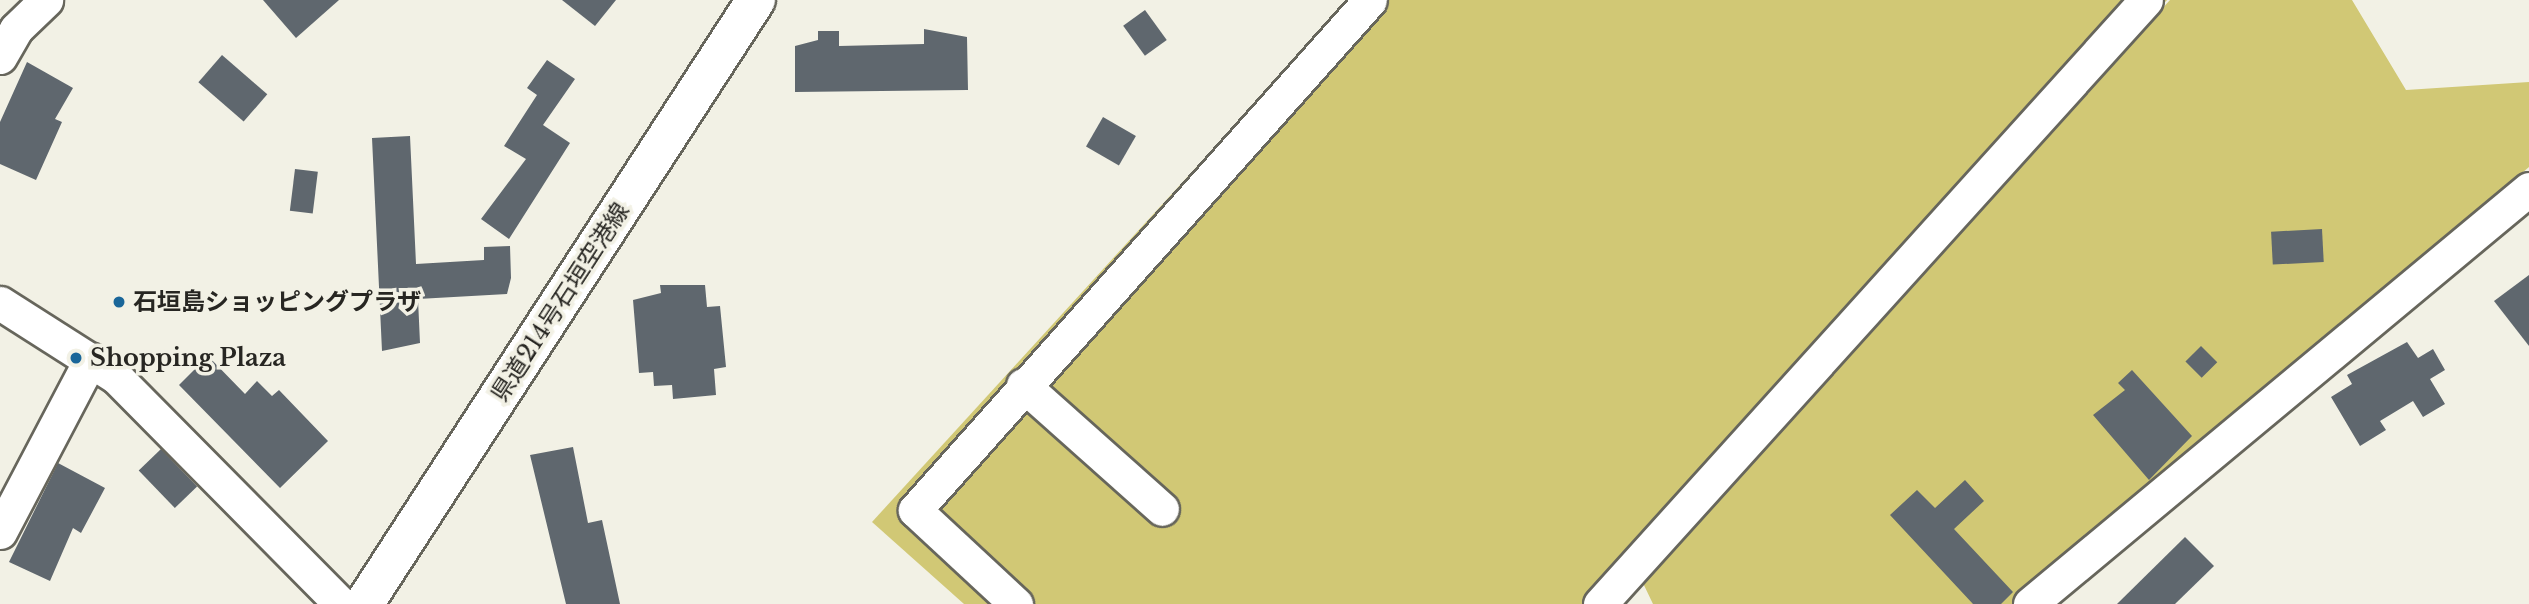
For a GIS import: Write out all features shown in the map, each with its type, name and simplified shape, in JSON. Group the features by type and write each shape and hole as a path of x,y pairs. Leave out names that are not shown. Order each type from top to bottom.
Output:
{"main road":[{"name":"県道214号石垣空港線","path":"364,604 756,0"}],"street":[{"path":"1,55 16,29 46,0"},
{"path":"1016,604 915,510 1023,385 1370,0"},
{"path":"1600,604 2146,0"},
{"path":"0,11 1,55"},
{"path":"2030,604 2525,199"},
{"path":"0,303 116,377 341,604"},
{"path":"0,532 91,359"},
{"path":"1023,385 1162,509"}],"shaded area":[{"path":"1349,0 2167,0 1619,604 964,604 872,522"},
{"path":"2170,0 2352,0 2406,90 2529,82 2529,167 2016,604 1653,604 1642,581"}],"building":[{"path":"263,0 339,0 296,38"},
{"path":"562,0 616,0 595,26"},
{"path":"1145,10 1167,40 1145,56 1123,26"},
{"path":"924,29 967,37 968,90 795,92 795,46 818,40 818,31 839,31 839,46 924,44"},
{"path":"222,55 267,94 244,122 198,82"},
{"path":"547,60 575,79 543,125 570,143 509,239 481,219 526,159 504,146 537,95 527,88"},
{"path":"27,62 73,88 55,119 62,122 36,180 0,164 0,122"},
{"path":"1103,117 1136,136 1119,165 1086,146"},
{"path":"410,136 416,264 484,260 484,247 510,246 511,278 507,294 418,299 420,343 382,351 372,138"},
{"path":"295,169 318,172 313,213 290,211"},
{"path":"2322,229 2324,262 2273,265 2271,232"},
{"path":"2529,275 2529,346 2494,301"},
{"path":"660,285 705,285 707,307 720,306 726,367 714,369 716,395 673,399 672,385 654,386 653,372 639,373 633,300 661,293"},
{"path":"2407,342 2418,358 2433,349 2445,370 2430,379 2445,404 2423,417 2413,401 2380,421 2386,430 2360,446 2331,397 2352,384 2347,375"},
{"path":"2201,346 2217,362 2202,378 2185,362"},
{"path":"208,356 245,394 257,381 272,396 279,390 328,441 280,488 179,385"},
{"path":"2132,370 2192,436 2149,480 2093,415 2125,390 2118,383"},
{"path":"573,447 588,523 602,520 620,604 566,604 530,455"},
{"path":"161,449 197,486 175,508 139,471"},
{"path":"58,463 105,488 81,533 73,528 50,581 9,562"},
{"path":"1965,480 1984,501 1954,529 2013,592 2001,604 1973,604 1890,515 1917,490 1935,508"},
{"path":"2185,537 2214,566 2175,604 2117,604"}],"place":[{"name":"石垣島ショッピングプラザ","path":"119,302"},
{"name":"Shopping Plaza","path":"76,358"}]}
